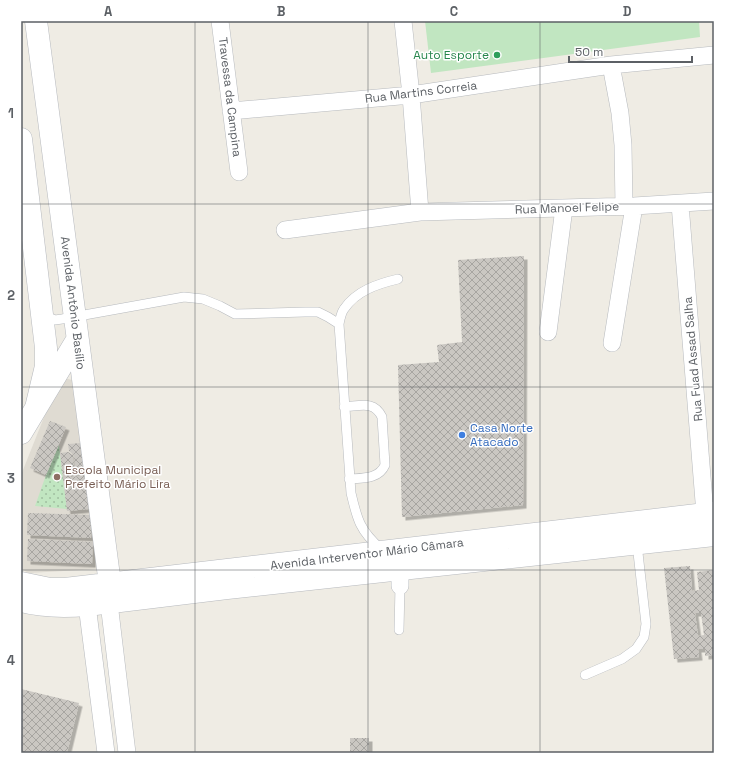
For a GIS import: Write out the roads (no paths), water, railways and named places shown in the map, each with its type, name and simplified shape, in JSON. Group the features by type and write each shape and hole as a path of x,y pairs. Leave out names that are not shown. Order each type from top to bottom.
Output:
{"main road":[{"name":"Avenida Antônio Basílio","path":"36,21 78,340 109,594"},
{"path":"21,139 46,348 46,366 36,408"},
{"path":"21,433 78,340"},
{"name":"Avenida Interventor Mário Câmara","path":"398,566 710,514"},
{"name":"Avenida Interventor Mário Câmara","path":"21,583 50,589 65,589 109,594 637,544 714,535"},
{"name":"Avenida Interventor Mário Câmara","path":"21,601 47,606 87,606 109,594"}],"street":[{"name":"Travessa da Campina","path":"220,21 239,172"},
{"path":"403,21 411,95 420,212"},
{"name":"Rua Martins Correia","path":"231,111 411,95 611,65 714,54"},
{"path":"611,65 620,113 629,206 612,343"},
{"name":"Rua Manoel Felipe","path":"285,230 420,212 629,206 714,201"},
{"name":"Rua Fuad Assad Salha","path":"680,204 710,514"},
{"path":"548,332 564,208"},
{"name":"Avenida Antônio Basílio","path":"109,594 127,753"},
{"path":"87,606 106,753"}],"lane":[{"path":"398,279 367,289 353,298 343,310 338,324 349,479 354,505 363,531 371,541 398,566 399,630"},
{"path":"43,314 56,320 184,297 203,299 235,314 318,312 338,324"},
{"path":"344,407 369,405 380,411 382,417 385,465 383,470 378,475 372,477 349,479"},
{"path":"585,675 622,659 636,649 644,637 646,624 637,544"}],"place":[{"name":"Auto Esporte","path":"497,55"},
{"name":"Casa Norte Atacado","path":"462,435"},
{"name":"Escola Municipal Prefeito Mário Lira","path":"57,477"}]}
